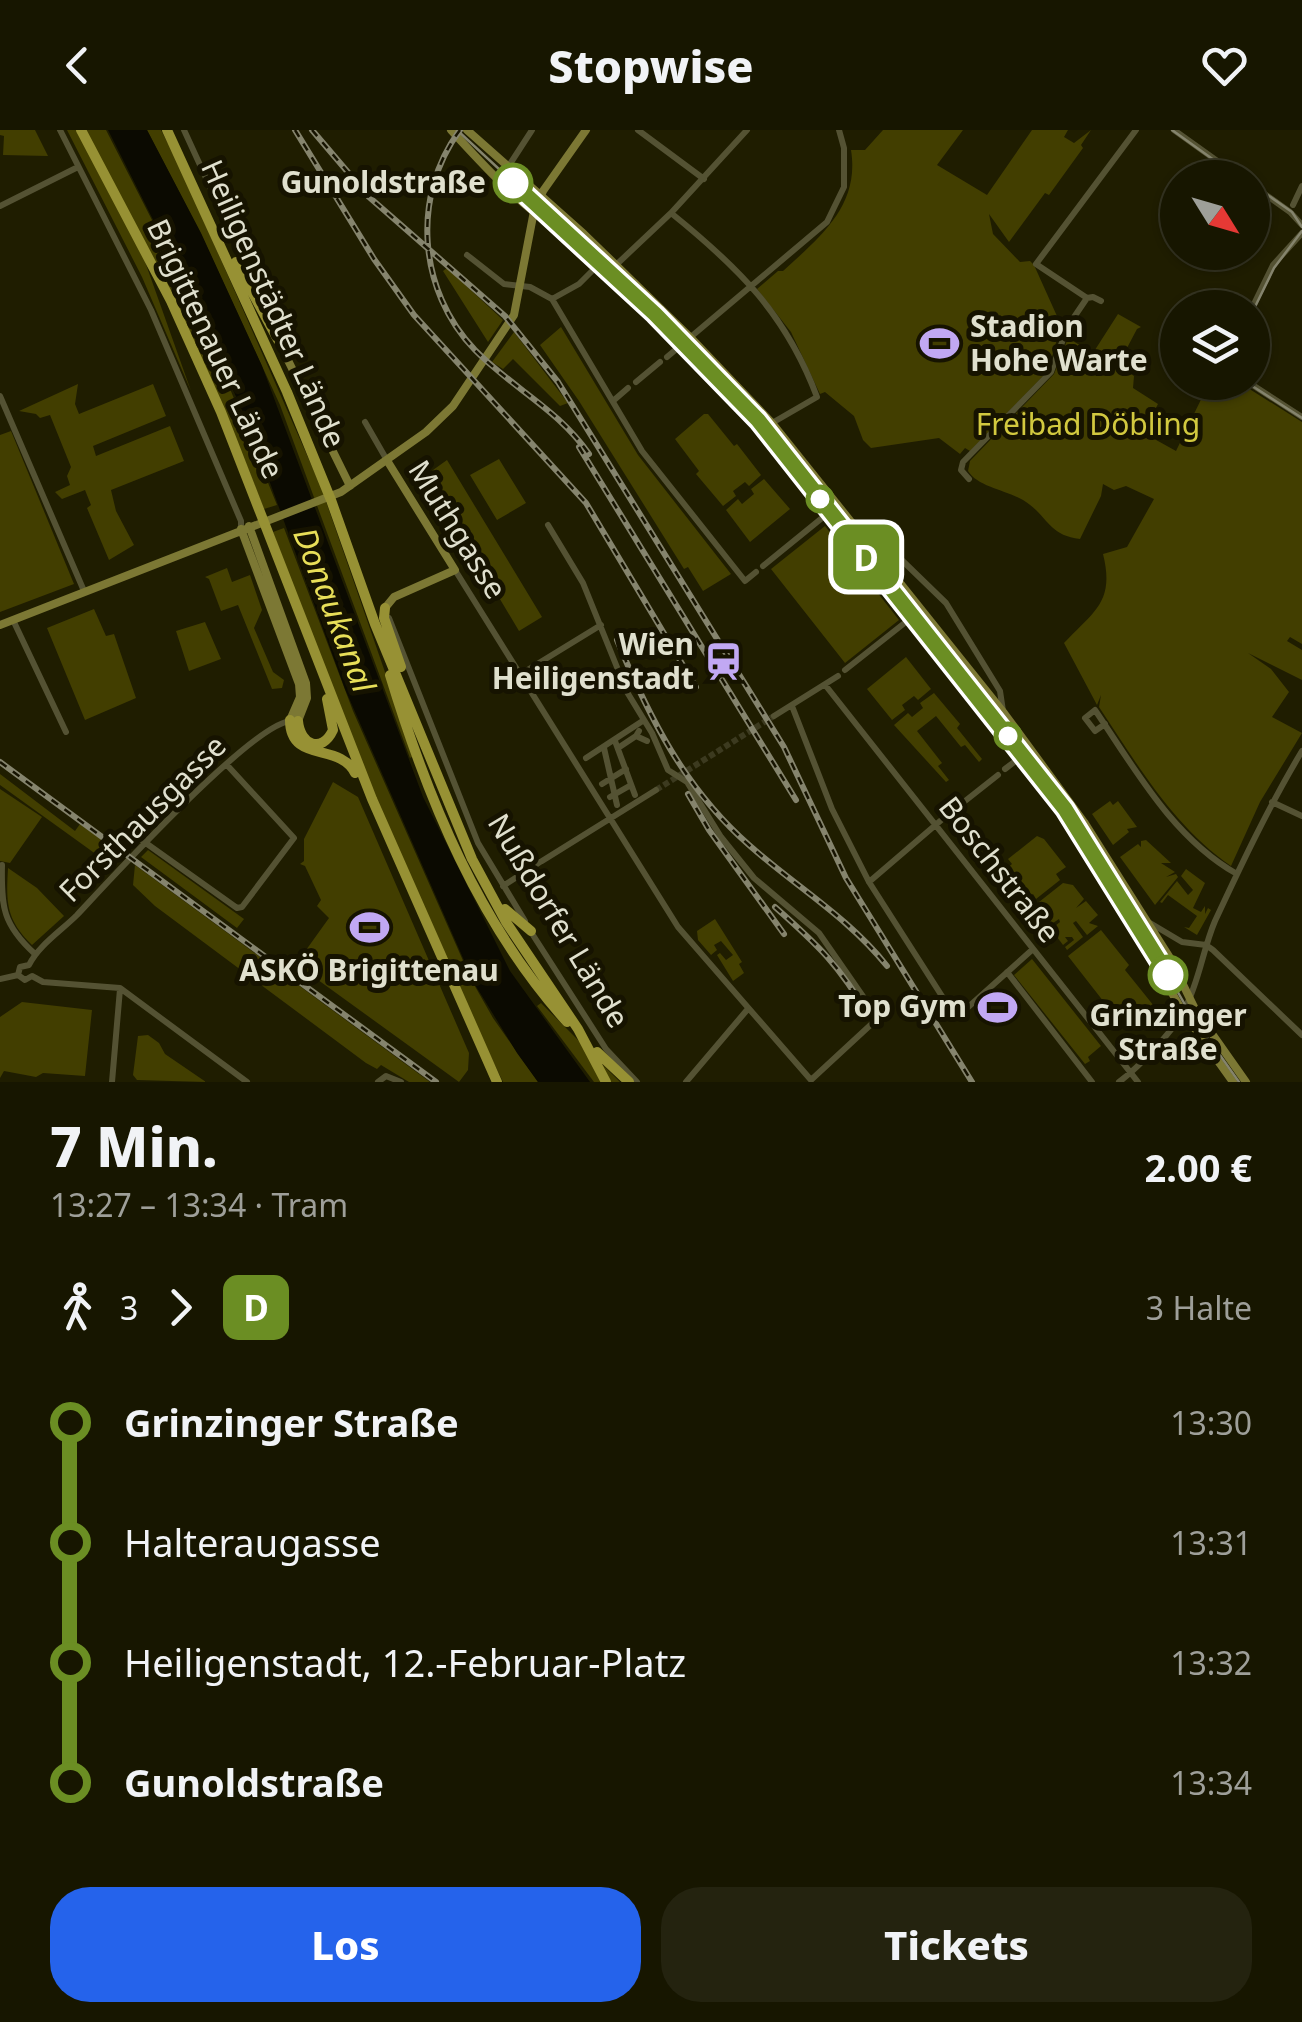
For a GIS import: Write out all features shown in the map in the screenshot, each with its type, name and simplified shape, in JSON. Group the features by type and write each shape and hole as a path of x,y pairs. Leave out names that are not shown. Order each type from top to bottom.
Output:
{"highway":[{"name":"Brigittenauer Lände","path":"81,130 172,301 261,509 372,798 474,1037"},
{"name":"Heiligenstädter Lände","path":"168,130 336,495"},
{"path":"201,199 278,340"},
{"name":"Nußdorfer Lände","path":"336,495 375,624 486,887 588,1046 606,1082"},
{"path":"385,608 384,618 427,749"},
{"path":"375,624 405,724 458,856 512,950 568,1023 629,1082"},
{"path":"294,721 301,736 312,745 327,741 333,730 316,670 318,660"},
{"path":"294,721 293,737 301,747 347,760 372,798"},
{"path":"459,828 508,915 531,931"},
{"path":"474,1037 488,1082"},
{"path":"474,1037 497,1082"}],"main road":[{"path":"451,130 534,211 558,230 604,255"},
{"path":"466,130 616,265 772,423 1004,713 1084,822 1246,1082"},
{"path":"0,625 244,525 336,495 426,432 453,406 514,315 534,211 582,131"},
{"name":"Heiligenstädter Lände","path":"278,340 350,486"},
{"name":"Muthgasse","path":"388,462 454,570"},
{"name":"Brigittenauer Lände","path":"244,525 299,684 294,721"},
{"path":"385,608 394,597 454,570"},
{"path":"1137,904 1151,954 1183,1012 1234,1082"}],"street":[{"name":"Brigittenauer Lände","path":"60,130 151,310 244,525"},
{"name":"Heiligenstädter Lände","path":"184,130 262,296 278,340"},
{"path":"507,168 532,130"},
{"path":"638,130 704,178"},
{"path":"616,265 748,130"},
{"path":"636,382 827,222 837,207 846,170 839,130"},
{"path":"1101,302 1087,298 1036,264 1136,130"},
{"path":"1174,130 1216,160"},
{"path":"0,206 78,166"},
{"path":"1292,205 1302,186"},
{"path":"1270,198 1302,225"},
{"path":"671,213 777,315 816,397 772,423"},
{"path":"558,230 745,413 755,403"},
{"path":"1261,290 1273,265 1302,233"},
{"path":"467,255 504,284 522,284 552,300 642,451 745,581 838,506"},
{"path":"552,300 579,284 596,267"},
{"path":"969,479 961,470 963,462 1051,372 1068,326 1087,298"},
{"path":"613,400 628,388"},
{"path":"0,396 84,591"},
{"path":"1270,396 1302,417"},
{"name":"Muthgasse","path":"365,422 388,462"},
{"path":"850,520 878,537 946,604 1000,691 1004,713"},
{"path":"548,525 583,582 626,692 652,733 668,770 687,782 721,837 754,878 818,933 878,1018 812,1081 678,927 609,818"},
{"name":"Muthgasse","path":"454,570 609,818"},
{"name":"Nußdorfer Lände","path":"385,608 478,843 606,1049 638,1082"},
{"path":"774,716 826,686 921,610"},
{"path":"13,620 66,732"},
{"path":"909,620 1062,814 1151,954"},
{"path":"522,674 601,625"},
{"name":"Boschstraße","path":"826,686 1138,1082"},
{"path":"792,706 832,809 869,882 956,1018 1033,949"},
{"name":"Forsthausgasse","path":"29,965 35,954 144,842 227,765 275,724 294,721"},
{"path":"1104,724 1174,821 1209,856 1237,874"},
{"path":"639,726 647,741"},
{"path":"586,758 616,744 639,726"},
{"path":"616,744 639,726"},
{"path":"616,744 635,796"},
{"path":"604,748 617,805"},
{"path":"960,804 1031,749"},
{"path":"1119,1082 1183,1012 1237,874 1302,751"},
{"path":"144,842 240,908 294,838 227,765"},
{"path":"602,784 627,768"},
{"path":"612,796 631,785"},
{"path":"504,886 656,790"},
{"path":"1272,802 1302,816"},
{"path":"869,882 952,810"},
{"path":"2,865 1,904 12,932 35,954"},
{"path":"1149,922 1182,942 1206,945 1302,1035"},
{"path":"18,975 20,966 29,965 32,976"},
{"path":"1007,972 1092,1082"},
{"path":"18,975 25,980 32,976"},
{"path":"0,980 18,975"},
{"path":"32,976 43,982 120,988 247,1082"},
{"path":"112,1082 120,988"},
{"path":"686,1082 747,1010"},
{"path":"380,1080 386,1076 401,1082"}],"green space":[{"path":"0,130 35,130 48,156 3,155 4,136"},
{"path":"67,130 77,130 143,256 191,391 142,277"},
{"path":"84,130 106,130 199,312 277,505 264,509 245,461"},
{"path":"147,130 161,130 181,169 321,487 414,756 410,758 280,405 201,234"},
{"path":"883,130 963,130 937,165 987,195 1032,130 1068,130 1064,137 1074,143 1091,130 1081,145 1083,148 1049,195 1045,193 1009,242 989,214 993,234 1020,262 1030,261 1034,265 1061,325 1048,371 970,451 965,448 960,454 939,438 871,448 863,440 854,416 825,392 820,394 791,332 757,289 783,271 823,233 849,188 851,150 865,150"},
{"path":"447,268 503,320 488,342 443,271"},
{"name":"Freibad Döbling","path":"1118,314 1141,327 1118,365 1134,376 1133,388 1158,404 1147,425 1149,436 1176,451 1201,400 1267,400 1302,422 1302,644 1290,637 1287,641 1302,650 1302,680 1248,653 1271,669 1289,692 1272,717 1302,733 1260,802 1231,866 1191,832 1142,772 1099,707 1101,695 1097,705 1064,643 1093,613 1104,595 1103,554 1127,547 1154,499 1126,486 1114,490 1103,484 1080,539 1054,529 1023,500 985,485 968,471 970,461 1054,374 1068,338 1093,353"},
{"path":"561,327 638,455 731,574 703,591 688,567 684,569 540,345"},
{"path":"514,332 568,403 560,406 513,359 503,369 492,362"},
{"path":"78,384 75,404 79,414 153,384 166,416 93,446 96,456 170,426 184,461 111,490 116,511 134,545 109,560 87,508 91,505 85,490 62,499 55,492 70,485 67,476 71,467 50,415 40,418 19,411"},
{"path":"704,414 734,446 737,444 761,475 749,486 745,482 733,491 736,496 723,506 696,474 699,471 675,439"},
{"path":"11,431 74,584 0,612 0,435"},
{"path":"499,459 526,503 497,520 470,475"},
{"path":"447,460 542,617 519,631 426,475"},
{"path":"764,479 790,509 750,542 726,510 738,499 742,504 754,494 751,489"},
{"path":"825,526 899,620 845,663 771,569"},
{"path":"284,528 353,711 472,981 538,1082 503,1082 471,1015 410,879 326,671 273,532"},
{"path":"227,568 232,582 250,575 262,610 254,628 273,672 284,680 282,688 272,689 238,605 221,611 205,577"},
{"path":"94,609 106,636 114,634 136,698 85,720 47,628"},
{"path":"205,622 221,659 189,671 176,631"},
{"path":"906,657 931,689 918,700 914,696 902,705 905,710 892,720 867,689"},
{"path":"934,693 982,759 979,762 965,745 961,747 936,716 917,731 942,763 938,766 949,780 946,782 894,725 908,713 912,717 923,708 920,703"},
{"path":"0,774 75,831 80,824 120,853 111,865 0,785"},
{"name":"ASKÖ Brigittenau","path":"333,782 358,797 469,1053 468,1070 459,1082 296,964 329,918 317,906 321,900 305,866 300,864 304,861 304,839"},
{"path":"0,789 42,817 10,863 0,861"},
{"path":"1110,801 1113,805 1118,801 1137,827 1127,829 1129,832 1113,845 1092,814"},
{"path":"1037,836 1044,839 1066,867 1056,874 1060,880 1036,899 1033,894 1027,898 1005,870 1012,864 1008,859"},
{"path":"1146,840 1171,863 1161,863 1175,872 1166,877 1178,877 1155,905 1120,857 1138,844 1141,847 1141,841"},
{"path":"148,850 244,919 237,928 141,857"},
{"path":"135,865 430,1082 409,1082 381,1065 377,1069 366,1063 155,906 133,885"},
{"path":"8,868 37,888 64,916 32,945 17,927 10,910"},
{"path":"1186,869 1205,883 1193,908 1201,912 1205,906 1205,914 1208,908 1211,910 1197,935 1184,927 1189,928 1197,916 1168,895 1160,902 1177,881 1188,895 1193,890 1181,876"},
{"path":"1063,883 1073,885 1084,899 1076,908 1086,901 1098,915 1089,923 1098,926 1087,935 1076,921 1073,923 1083,937 1067,950 1072,937 1065,937 1068,941 1063,945 1051,929 1059,919 1047,927 1035,912 1042,907 1039,902"},
{"path":"715,919 742,962 739,964 744,973 733,981 717,955 720,953 726,960 733,955 721,941 714,945 717,950 711,955 698,940 697,931"},
{"path":"1101,930 1129,965 1125,970 1154,1006 1125,1029 1068,956"},
{"path":"1032,959 1101,1046 1085,1064 1014,975"},
{"path":"22,1002 92,1010 85,1076 43,1073 36,1077 4,1071 0,1078 0,1017"},
{"path":"541,1003 620,1082 594,1082 537,1006"},
{"path":"148,1035 165,1054 206,1082 137,1080 133,1075 138,1036"}],"water":[{"name":"Donaukanal","path":"108,130 147,130 201,233 262,366 423,797 510,971 590,1082 538,1082 474,983 345,689 253,436 200,313"}],"tunnel":[{"path":"656,790 774,716"}],"tram line":[{"path":"457,130 640,300 757,420 1061,804 1146,936 1188,1010 1239,1082"},
{"path":"1172,130 1214,160"},
{"name":"D","path":"513,183 655,314 758,420 1065,809 1168,975"},
{"path":"1270,197 1292,212 1302,227"},
{"path":"1263,290 1274,268 1302,231"},
{"path":"1270,397 1302,418"}],"railway":[{"path":"295,130 374,259 414,315 586,503 696,687"},
{"path":"312,130 369,197 505,316 558,382 784,747 846,878 972,1082"},
{"path":"460,130 444,156 428,213 432,272 442,300 475,350 549,411 589,454"},
{"path":"579,447 796,800"},
{"path":"617,640 656,724 706,800 749,845 838,917 887,966"},
{"path":"0,762 436,1082"},
{"path":"688,794 709,830 784,934"},
{"path":"775,907 827,957 869,1016"}],"place":[{"name":"Gunoldstraße","path":"513,183"},
{"name":"Stadion Hohe Warte","path":"940,344"},
{"name":"Wien Heiligenstadt","path":"724,662"},
{"name":"ASKÖ Brigittenau","path":"369,927"},
{"name":"Grinzinger Straße","path":"1168,975"},
{"name":"Top Gym","path":"997,1007"}]}
